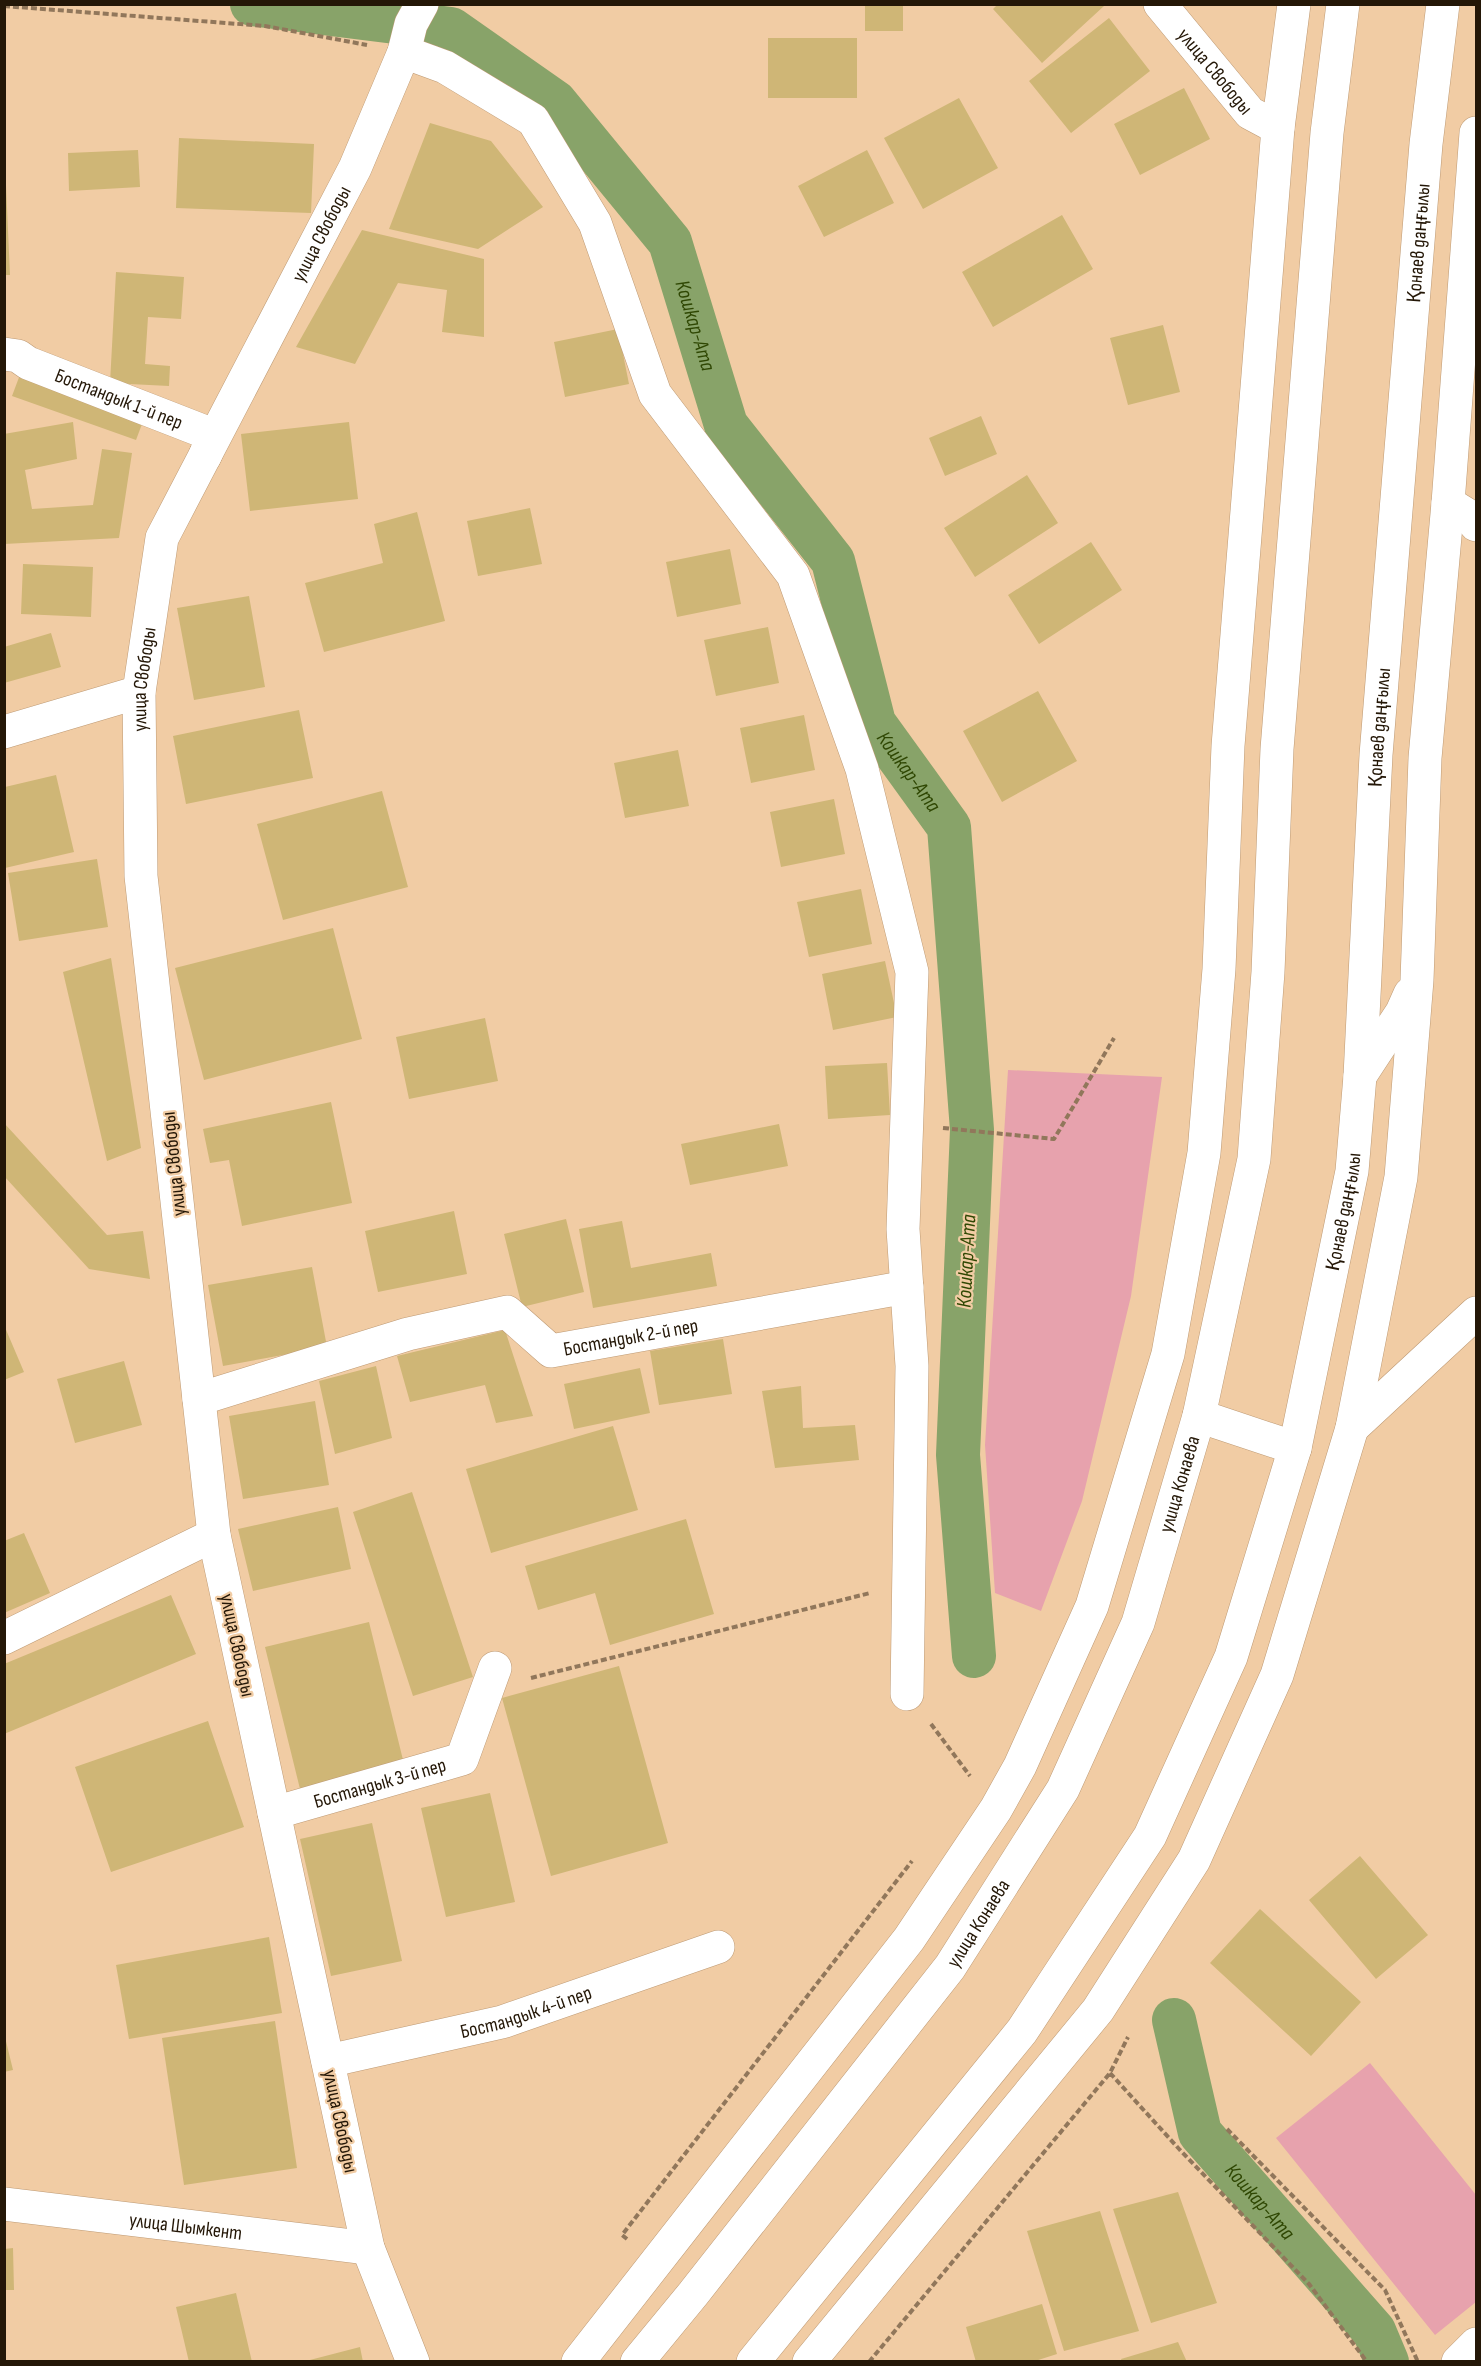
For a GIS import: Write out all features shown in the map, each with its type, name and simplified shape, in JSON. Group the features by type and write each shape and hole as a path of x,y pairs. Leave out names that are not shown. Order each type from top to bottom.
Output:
{"main road":[{"name":"улица Свободы","path":"413,2361 368,2248 214,1535 141,876 139,692 162,538 355,168 404,52 411,24 422,4"},
{"name":"улица Свободы","path":"1160,4 1250,113 1278,129"},
{"path":"578,2361 909,1939 996,1809 1020,1766 1092,1606 1168,1354 1204,1152 1219,969 1228,746 1278,129 1293,4"},
{"path":"753,2361 1022,2031 1150,1836 1231,1657 1295,1448 1199,1416 1254,1159 1268,972 1277,750 1327,133 1343,4"},
{"name":"Қонаев даңғылы","path":"1295,1448 1352,1171 1360,1076 1376,755 1426,144 1443,4"},
{"path":"404,52 445,67 533,120 596,223 655,394 793,575 862,769 912,972 903,1229 912,1366 907,1694"},
{"path":"809,2361 1098,2010 1194,1860 1277,1675 1352,1428 1401,1177 1417,980 1425,758 1448,503 1476,132"},
{"name":"Бостандык 1-й пер","path":"4,354 18,356 28,363 213,435 205,456"},
{"path":"1448,503 1469,516 1476,525"},
{"path":"4,732 139,692"},
{"path":"1360,1076 1402,1012 1417,980"},
{"name":"Бостандык 2-й пер","path":"199,1399 408,1334 507,1312 551,1351 907,1287"},
{"path":"1352,1428 1476,1313"},
{"name":"улица Конаева","path":"637,2361 693,2294 950,1967 1063,1789 1138,1623 1199,1416"},
{"path":"4,1638 214,1535"},
{"name":"Бостандык 3-й пер","path":"274,1813 462,1759 491,1679"},
{"name":"Бостандык 4-й пер","path":"328,2061 502,2022 718,1947"},
{"path":"1022,2031 1098,2010"},
{"name":"улица Шымкент","path":"4,2204 368,2248"},
{"path":"1458,2361 1476,2344"}],"path":[{"path":"4,6 265,26 404,52"},
{"path":"948,1128 1054,1139 1114,1038"},
{"path":"491,1679 909,1584"},
{"path":"907,1694 974,1781"},
{"path":"622,2235 915,1857"},
{"path":"1110,2073 1180,2150 1309,2284 1366,2361"},
{"path":"1227,2129 1385,2290 1418,2361"}],"shaded area":[{"path":"1008,1070 1162,1077 1131,1296 1082,1501 1041,1611 995,1593 985,1445"},
{"path":"1370,2063 1476,2195 1476,2302 1435,2335 1276,2138"}],"building":[{"path":"865,4 903,4 903,31 865,31"},
{"path":"998,4 1102,4 1104,6 1042,63 993,9"},
{"path":"1109,18 1150,71 1071,133 1029,81"},
{"path":"768,38 857,38 857,98 768,98"},
{"path":"1184,88 1210,139 1140,175 1114,124"},
{"path":"959,98 998,168 923,209 884,138"},
{"path":"430,123 491,141 543,207 478,249 389,229"},
{"path":"179,138 314,144 311,213 176,208"},
{"path":"138,150 140,187 69,191 68,153"},
{"path":"867,150 894,203 824,237 798,186"},
{"path":"6,185 10,275 4,275 4,186"},
{"path":"1062,215 1093,269 993,327 962,272"},
{"path":"362,230 484,259 484,337 442,332 447,290 398,283 355,364 296,347"},
{"path":"116,272 184,277 181,319 148,317 145,364 170,366 169,386 110,383"},
{"path":"1163,325 1180,392 1128,405 1110,338"},
{"path":"618,329 629,384 565,397 554,342"},
{"path":"21,372 145,416 136,440 12,396"},
{"path":"981,416 997,454 945,476 929,438"},
{"path":"73,422 77,459 25,470 32,509 93,505 102,449 132,453 119,538 4,544 4,434"},
{"path":"349,422 358,499 250,511 241,434"},
{"path":"1027,475 1058,523 975,577 944,528"},
{"path":"530,508 542,564 478,576 467,521"},
{"path":"417,512 445,621 324,652 305,583 383,563 374,524"},
{"path":"1091,542 1122,590 1039,644 1008,595"},
{"path":"730,549 741,604 677,617 666,562"},
{"path":"23,564 93,567 91,617 21,614"},
{"path":"249,596 265,687 194,700 177,608"},
{"path":"768,627 779,683 716,696 704,640"},
{"path":"51,633 61,667 4,683 4,647"},
{"path":"1038,691 1077,761 1002,802 963,731"},
{"path":"299,710 313,778 186,804 173,736"},
{"path":"804,715 815,770 751,783 740,728"},
{"path":"678,750 689,806 625,818 614,763"},
{"path":"56,775 74,852 5,868 5,787"},
{"path":"382,791 408,887 283,920 257,824"},
{"path":"834,799 845,854 781,867 770,812"},
{"path":"97,859 108,927 19,941 8,873"},
{"path":"861,889 872,944 809,957 797,902"},
{"path":"333,928 362,1039 204,1080 175,968"},
{"path":"111,958 141,1148 107,1161 63,972"},
{"path":"885,961 897,1017 833,1030 822,974"},
{"path":"485,1018 498,1081 409,1099 396,1037"},
{"path":"887,1063 890,1115 828,1119 825,1066"},
{"path":"331,1102 352,1203 242,1226 229,1160 210,1163 203,1129"},
{"path":"4,1123 107,1235 143,1231 150,1279 89,1269 4,1176"},
{"path":"779,1124 788,1166 690,1185 681,1144"},
{"path":"454,1211 467,1274 378,1292 365,1231"},
{"path":"566,1219 584,1292 522,1307 504,1234"},
{"path":"622,1221 631,1268 711,1253 717,1286 593,1308 579,1229"},
{"path":"312,1267 327,1347 223,1366 208,1285"},
{"path":"4,1325 24,1372 4,1380"},
{"path":"505,1330 533,1416 496,1423 485,1385 410,1402 397,1356"},
{"path":"723,1339 732,1394 659,1405 650,1351"},
{"path":"124,1361 142,1425 75,1443 57,1379"},
{"path":"376,1366 392,1438 335,1454 319,1381"},
{"path":"640,1368 650,1413 574,1429 564,1384"},
{"path":"801,1386 803,1428 855,1425 859,1460 775,1468 762,1391"},
{"path":"315,1401 329,1485 243,1499 229,1416"},
{"path":"613,1426 638,1510 491,1553 466,1469"},
{"path":"412,1492 473,1677 413,1696 353,1512"},
{"path":"338,1507 351,1569 253,1591 238,1529"},
{"path":"686,1519 714,1614 610,1645 595,1593 538,1610 525,1566"},
{"path":"24,1533 50,1593 4,1613 4,1541"},
{"path":"171,1595 196,1654 4,1734 4,1664"},
{"path":"369,1622 405,1768 301,1793 265,1647"},
{"path":"619,1666 668,1843 551,1876 502,1698"},
{"path":"208,1721 244,1827 111,1872 75,1767"},
{"path":"490,1793 515,1902 446,1917 421,1808"},
{"path":"372,1823 402,1961 331,1976 300,1839"},
{"path":"1360,1856 1428,1935 1376,1979 1309,1900"},
{"path":"1260,1909 1361,2002 1311,2056 1210,1963"},
{"path":"269,1937 282,2013 129,2039 116,1965"},
{"path":"275,2021 297,2168 184,2185 162,2038"},
{"path":"4,2033 13,2070 4,2072"},
{"path":"1178,2192 1217,2303 1151,2323 1113,2209"},
{"path":"1100,2211 1139,2331 1064,2351 1027,2231"},
{"path":"13,2248 14,2290 4,2290 4,2249"},
{"path":"236,2293 252,2362 189,2362 176,2307"},
{"path":"1042,2304 1057,2354 1032,2362 976,2362 966,2327"},
{"path":"1178,2342 1187,2362 1122,2362 1121,2359"},
{"path":"360,2347 363,2362 306,2362 306,2361"}],"waterway":[{"name":"Кошкар-Ата","path":"252,4 451,29 555,102 670,242 726,425 833,561 874,723 949,827 972,1130 958,1455 974,1656"},
{"name":"Кошкар-Ата","path":"1174,2020 1200,2133 1374,2331 1387,2362"}]}
